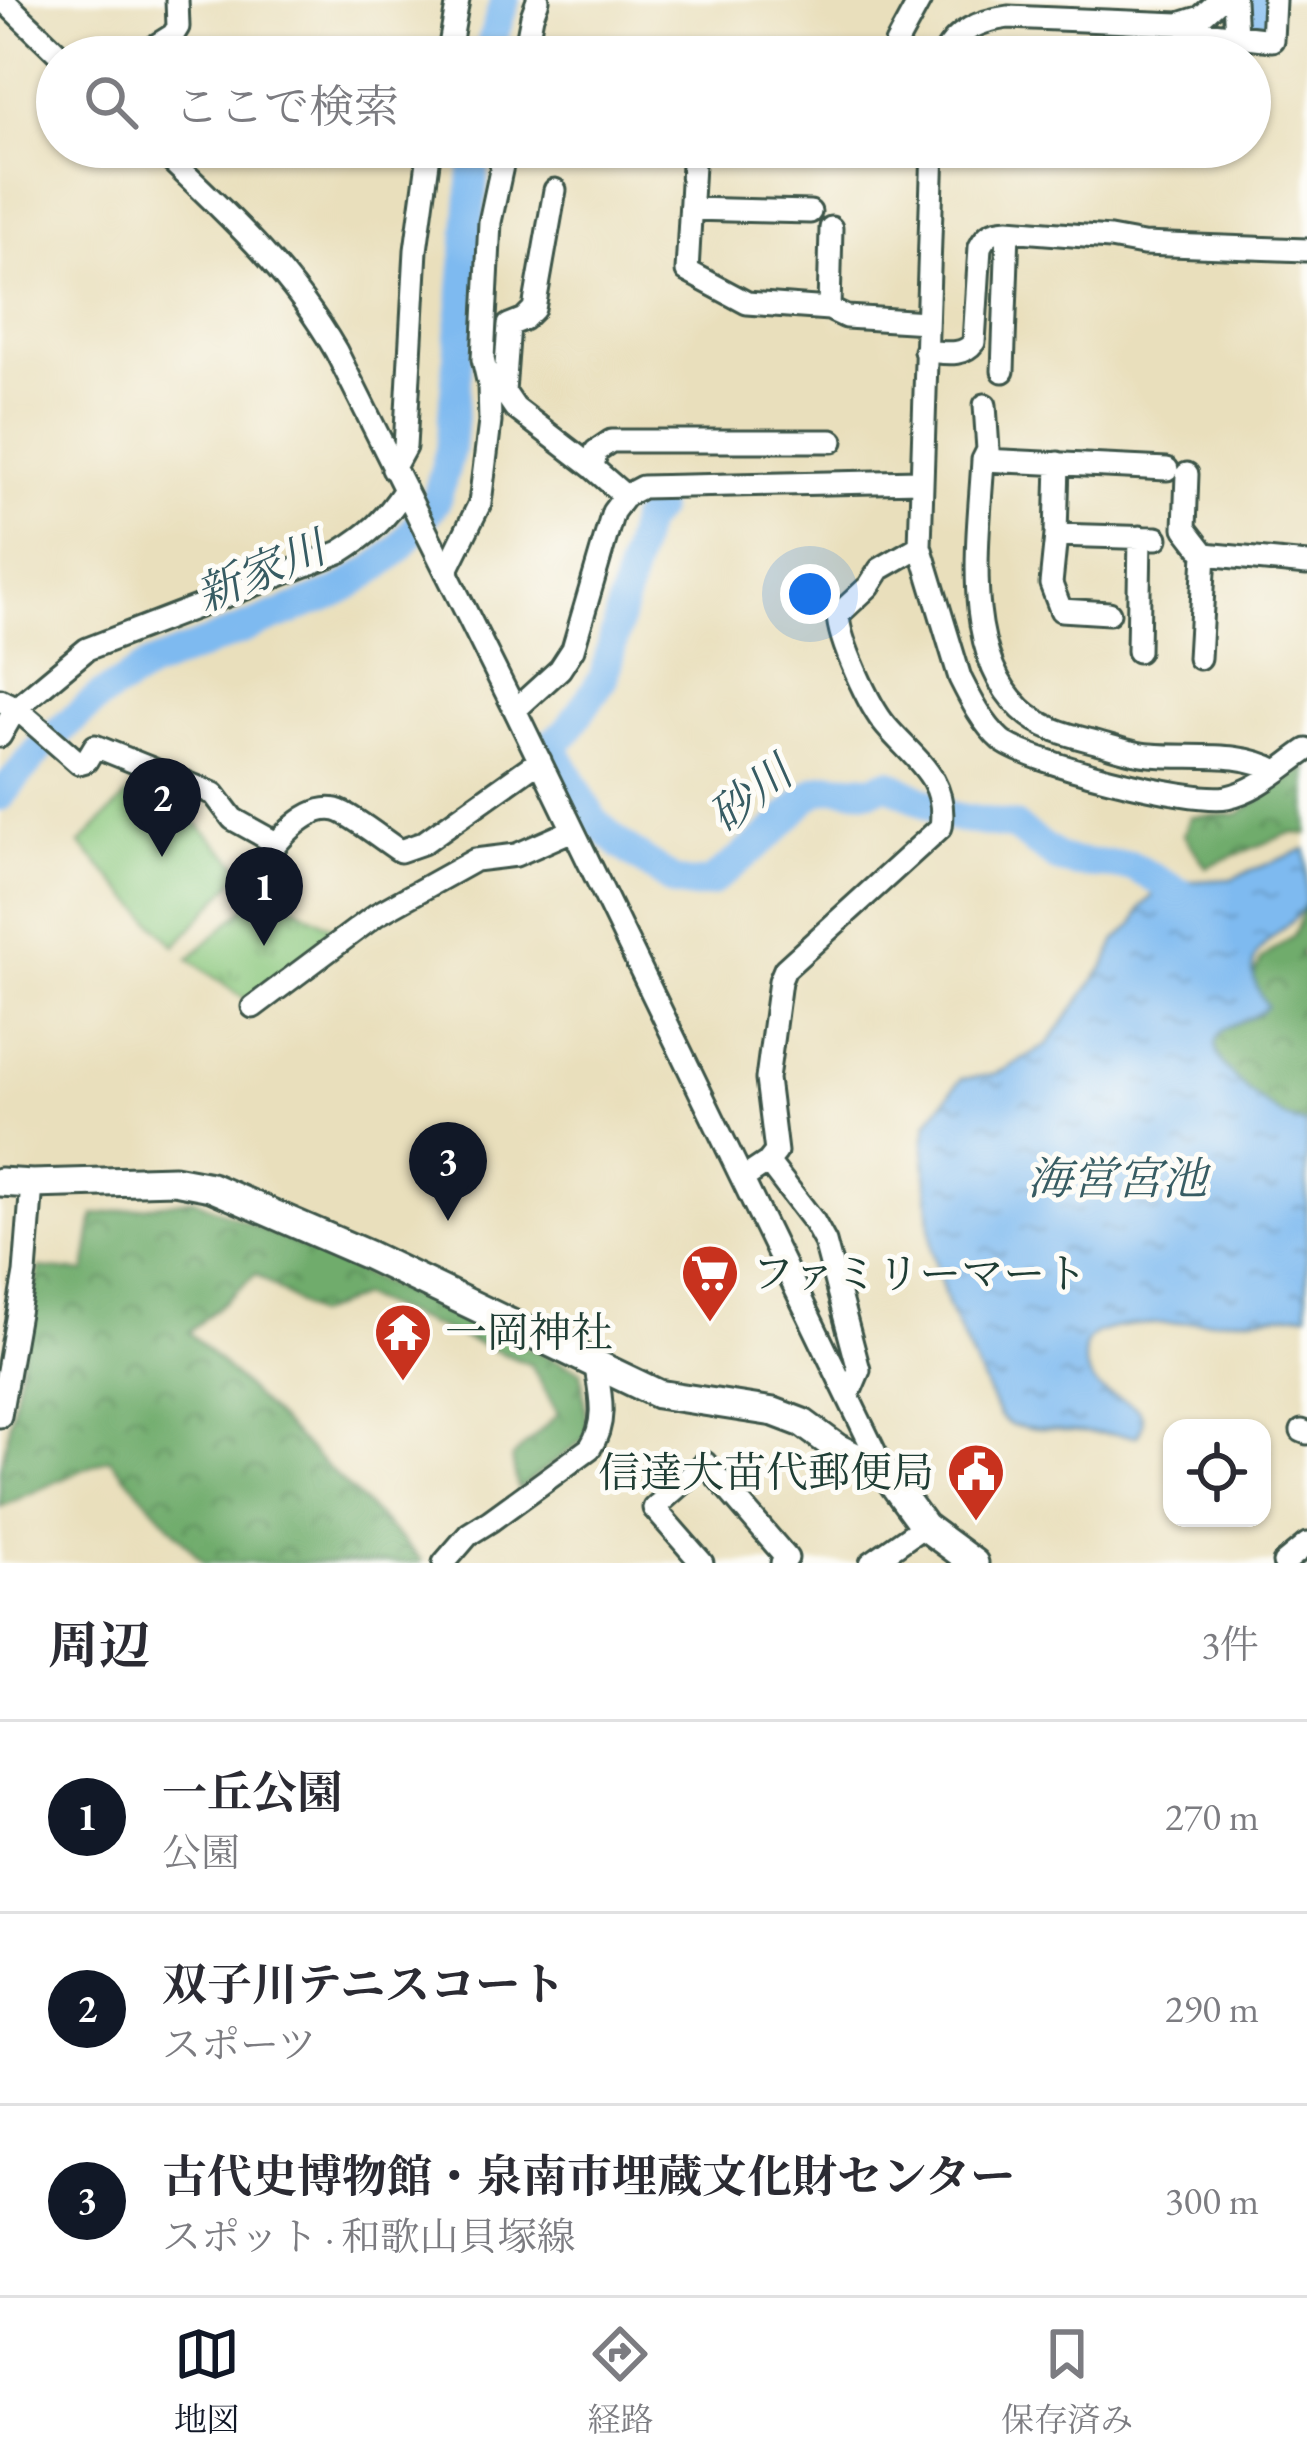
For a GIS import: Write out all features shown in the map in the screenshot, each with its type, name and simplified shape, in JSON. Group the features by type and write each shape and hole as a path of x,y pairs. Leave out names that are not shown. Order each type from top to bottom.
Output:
{"main road":[{"path":"16,1183 142,1179 211,1186 368,1255 658,1394 774,1412 803,1423 884,1472 924,1526 974,1563"}],"street":[{"path":"3,0 40,36"},
{"path":"170,36 178,27 177,0"},
{"path":"452,36 458,0"},
{"path":"528,36 538,0"},
{"path":"900,36 920,0"},
{"path":"959,36 982,20 1008,17 1179,24 1201,17 1220,0"},
{"path":"1179,24 1195,32 1236,36 1234,0"},
{"path":"1271,40 1274,0"},
{"path":"179,168 259,245 302,296 336,351 540,760 884,1472"},
{"path":"392,469 405,447 416,250 427,168"},
{"path":"446,572 480,503 490,422 483,359 490,222 502,168"},
{"path":"693,168 687,271 748,302 830,309 846,317 926,322"},
{"path":"932,168 920,546 960,677 986,723 1004,742 1027,754 1203,799 1241,794 1307,750"},
{"path":"555,190 534,309 509,326 504,392 515,408 625,496"},
{"path":"691,209 810,212"},
{"path":"830,309 831,228"},
{"path":"1003,371 1008,230"},
{"path":"925,351 958,353 974,342 980,247 994,231 1143,244 1307,250"},
{"path":"985,405 988,450 983,460 976,588 987,646 1005,691 1021,710 1057,731 1145,755 1256,760 1277,771"},
{"path":"593,468 596,451 610,442 832,441"},
{"path":"983,460 1177,472 1185,528 1204,554 1199,658"},
{"path":"1058,463 1051,584 1061,610 1109,613"},
{"path":"515,710 560,669 573,649 613,512 625,496 642,487 920,481"},
{"path":"0,736 8,704 87,649 340,552 386,518 404,491"},
{"path":"1056,535 1149,537 1138,650"},
{"path":"744,1178 776,1152 767,1079 779,981 785,969 941,827 937,787 872,705 839,630 838,616 880,569 920,546"},
{"path":"1204,554 1307,564"},
{"path":"8,704 79,764 95,746 167,774 214,794 232,819 276,843"},
{"path":"1137,785 1145,755"},
{"path":"246,884 276,843 314,812 337,810 400,851 423,843 540,760"},
{"path":"253,1007 376,915 475,860 516,855 574,830"},
{"path":"768,1162 825,1242 859,1370 848,1396"},
{"path":"0,1415 25,1273 16,1183"},
{"path":"444,1563 469,1534 590,1448 600,1433 602,1405 595,1362"},
{"path":"702,1563 655,1508 705,1462 787,1558 782,1563"},
{"path":"871,1563 924,1526"},
{"path":"1284,1563 1307,1544"}],"green space":[{"path":"1307,767 1307,834 1290,833 1206,867 1184,835 1190,817 1238,814"},
{"path":"140,782 179,806 244,870 175,946 80,844"},
{"path":"264,890 341,932 249,1002 189,959"},
{"path":"1307,904 1307,947 1300,953 1307,962 1307,1125 1280,1114 1249,1091 1227,1069 1215,1047 1225,1029 1259,1015 1253,978 1262,959 1293,936"},
{"path":"194,1199 581,1371 588,1436 518,1490 512,1458 558,1414 531,1365 360,1296 315,1315 256,1274 189,1332 420,1563 204,1563 109,1458 0,1507 0,1474 39,1268 85,1272 94,1215"}],"water":[{"name":"海営宮池","path":"1305,849 1305,904 1254,960 1254,980 1267,1006 1223,1030 1215,1046 1226,1068 1249,1091 1280,1114 1307,1125 1307,1313 1100,1332 1087,1342 1086,1366 1098,1387 1139,1410 1142,1425 1137,1436 1010,1425 999,1416 948,1306 932,1251 924,1141 928,1122 961,1079 992,1075 1048,1044 1106,964 1116,940 1155,893 1180,882 1231,879"}],"waterway":[{"name":"新家川","path":"494,36 505,0"},
{"name":"砂川","path":"1260,21 1261,0"},
{"name":"新家川","path":"0,796 43,745 99,697 150,666 340,591 400,548 436,501 450,450 474,168"},
{"name":"砂川","path":"655,510 643,522 604,677 566,733 551,743 594,821 621,845 674,882 711,882 818,790 872,789 888,783 952,817 1013,826 1060,859 1132,866 1204,906"}],"place":[{"name":"双子川テニスコート","path":"162,857"},
{"name":"一丘公園","path":"264,946"},
{"name":"古代史博物館・泉南市埋蔵文化財センター","path":"448,1221"},
{"name":"ファミリーマート","path":"710,1324"},
{"name":"一岡神社","path":"403,1383"},
{"name":"信達大苗代郵便局","path":"976,1523"}]}
